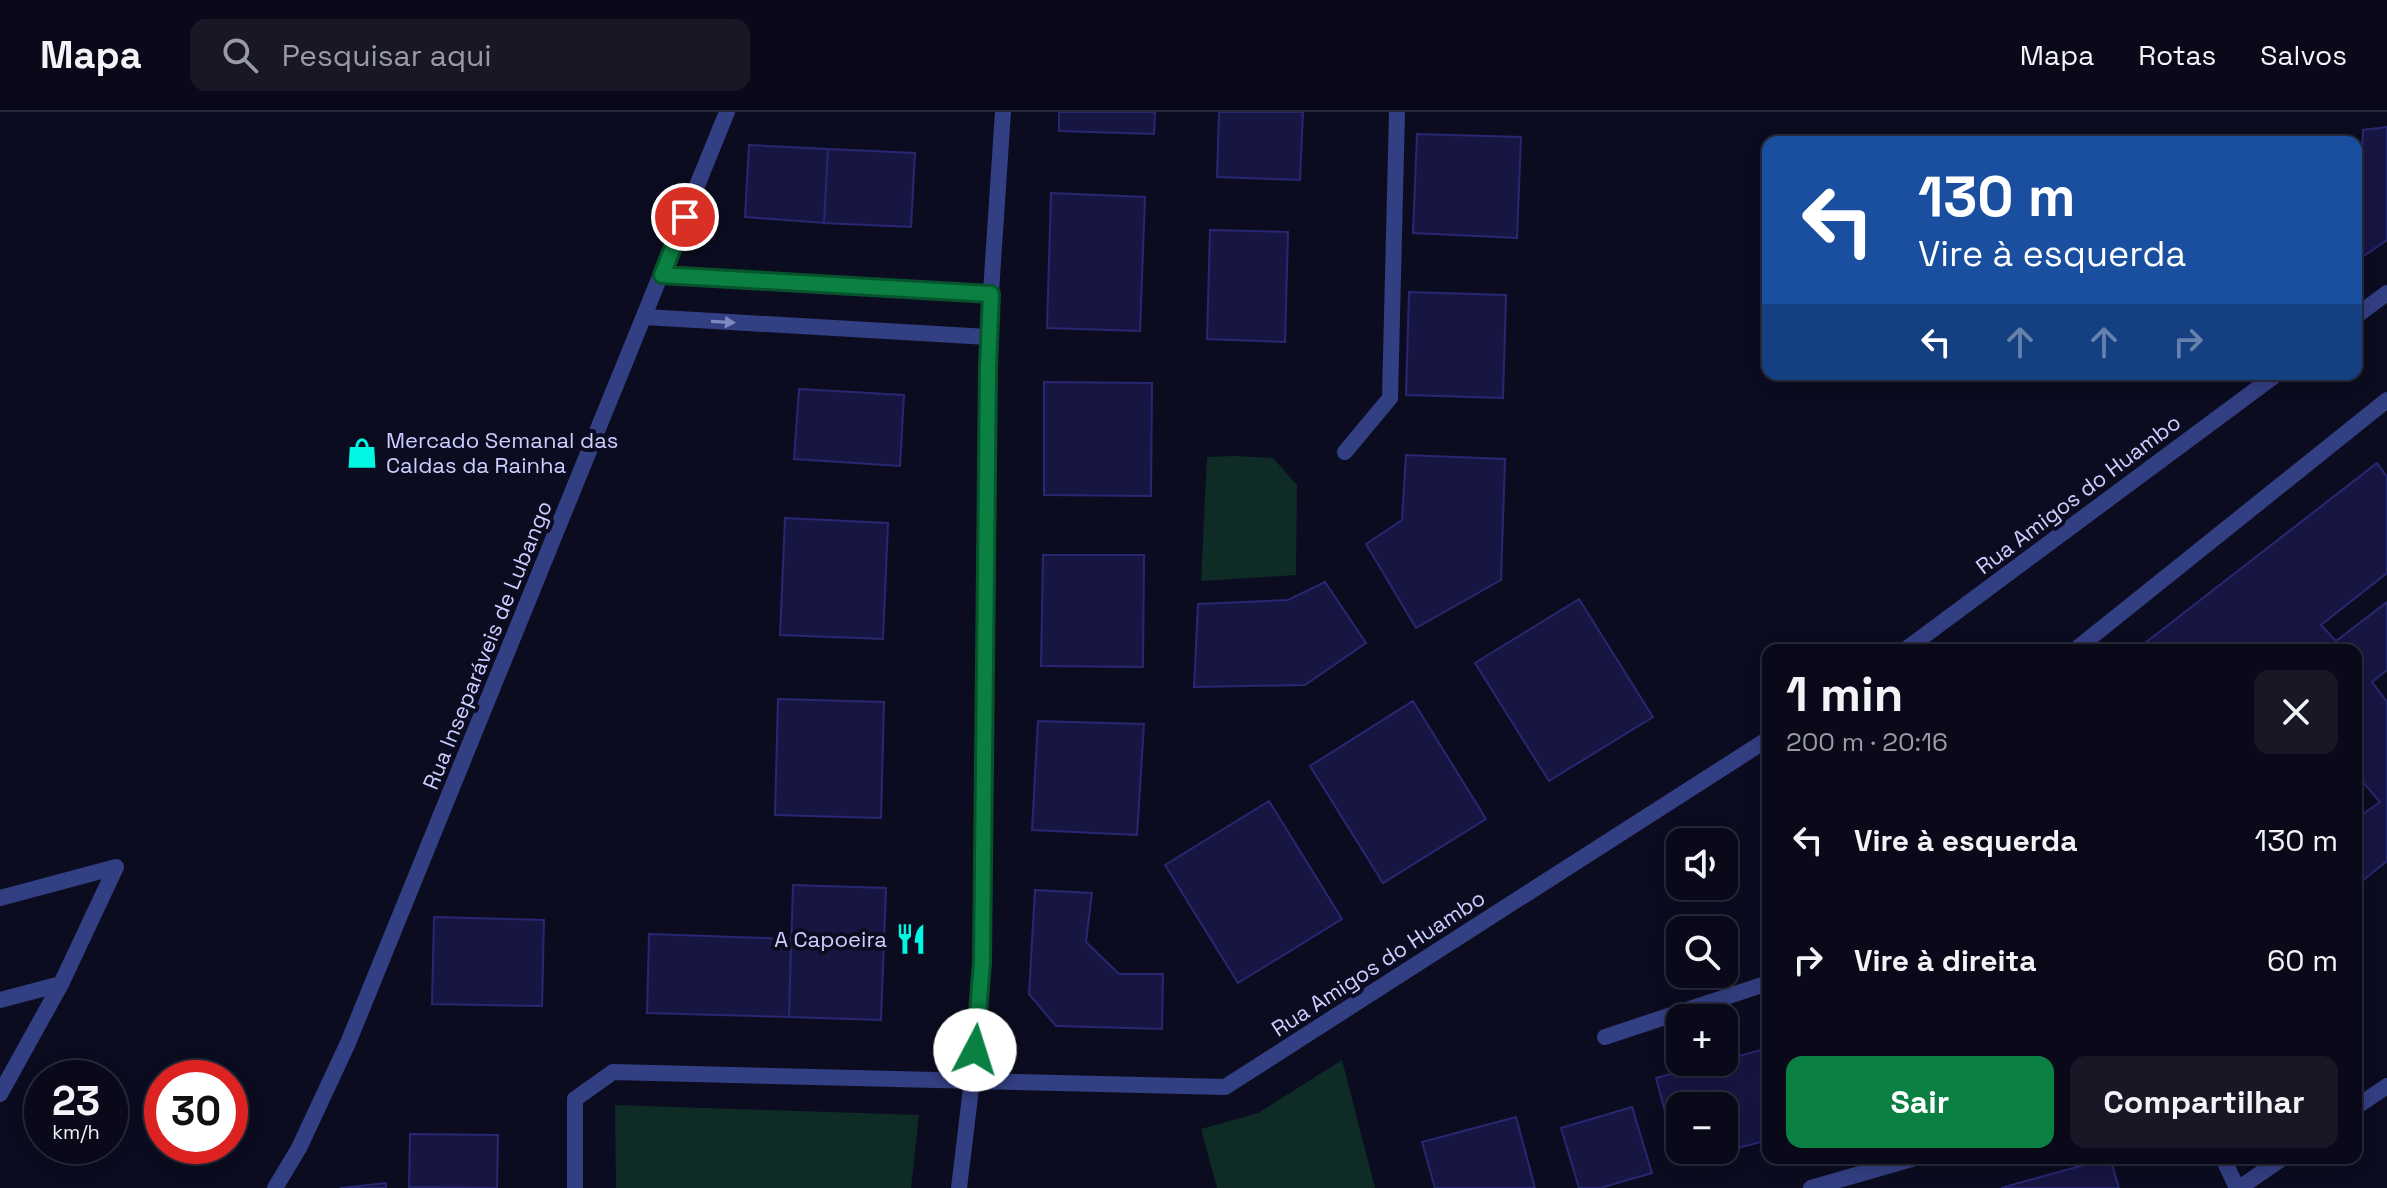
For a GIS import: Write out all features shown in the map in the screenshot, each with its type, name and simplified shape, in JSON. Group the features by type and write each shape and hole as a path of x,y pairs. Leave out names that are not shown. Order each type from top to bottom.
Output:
{"street":[{"name":"Rua Inseparáveis de Lubango","path":"275,1188 299,1148 348,1043 727,112"},
{"path":"959,1188 982,962 988,337 1003,112"},
{"path":"1345,452 1390,398 1397,112"},
{"path":"662,275 991,294"},
{"path":"2362,312 2387,293"},
{"path":"645,317 988,337"},
{"name":"Rua Amigos do Huambo","path":"1913,644 2269,380"},
{"path":"2082,644 2387,400"},
{"name":"Rua Amigos do Huambo","path":"575,1188 575,1099 613,1072 1225,1087 1762,743"},
{"path":"0,898 116,867 61,984 0,1094"},
{"path":"0,1000 61,984"},
{"path":"1605,1037 1762,985"},
{"path":"2362,1103 2387,1086"},
{"path":"1811,1188 1894,1164"},
{"path":"2226,1164 2238,1188 2274,1164"}],"green space":[{"path":"1207,457 1273,458 1297,485 1296,575 1201,581"},
{"path":"1342,1060 1375,1188 1217,1188 1201,1129 1258,1113"},
{"path":"615,1105 919,1115 911,1188 616,1188"}],"building":[{"path":"1059,112 1155,112 1154,134 1059,131"},
{"path":"1219,112 1303,112 1300,180 1217,177"},
{"path":"2387,127 2387,240 2362,257 2362,156 2363,130"},
{"path":"1417,134 1521,137 1517,238 1413,233"},
{"path":"749,145 828,149 824,223 745,217"},
{"path":"828,149 915,153 911,227 824,223"},
{"path":"1051,193 1145,197 1140,331 1047,328"},
{"path":"1210,230 1288,232 1285,342 1207,339"},
{"path":"1409,292 1506,295 1503,398 1406,395"},
{"path":"1044,382 1152,383 1151,496 1044,495"},
{"path":"799,389 904,395 900,466 794,459"},
{"path":"1406,455 1505,459 1501,580 1416,628 1366,544 1402,520"},
{"path":"2377,463 2387,477 2387,573 2321,625 2336,641 2387,602 2387,670 2372,682 2387,702 2387,861 2362,881 2362,815 2380,802 2362,781 2362,644 2144,644"},
{"path":"785,518 888,523 883,639 780,635"},
{"path":"1043,555 1144,555 1143,667 1041,666"},
{"path":"1325,582 1366,643 1305,685 1194,687 1198,604 1288,600"},
{"path":"1579,599 1653,717 1549,781 1475,663"},
{"path":"778,699 884,702 881,818 775,815"},
{"path":"1413,701 1486,819 1383,883 1310,766"},
{"path":"1038,721 1144,724 1137,835 1032,830"},
{"path":"1269,801 1342,919 1238,983 1165,865"},
{"path":"793,885 886,888 881,1020 789,1017"},
{"path":"1035,890 1092,893 1086,942 1119,974 1163,974 1162,1029 1056,1026 1029,994"},
{"path":"434,917 544,920 542,1006 432,1004"},
{"path":"649,934 791,939 789,1017 647,1013"},
{"path":"1761,1050 1762,1142 1738,1148 1738,1092 1666,1092 1666,1115 1656,1078 1666,1075 1738,1076 1738,1056"},
{"path":"1632,1107 1652,1173 1600,1188 1579,1188 1561,1128"},
{"path":"1516,1117 1535,1188 1435,1188 1422,1142"},
{"path":"410,1134 498,1135 497,1188 409,1187"},
{"path":"2087,1164 2112,1164 2119,1188 2001,1188"},
{"path":"386,1183 386,1188 340,1188"}],"place":[{"name":"Mercado Semanal das Caldas da Rainha","path":"362,453"},
{"name":"A Capoeira","path":"911,939"}],"route":[{"path":"685,217 662,275 991,294 988,337 982,962 975,1050"}]}
